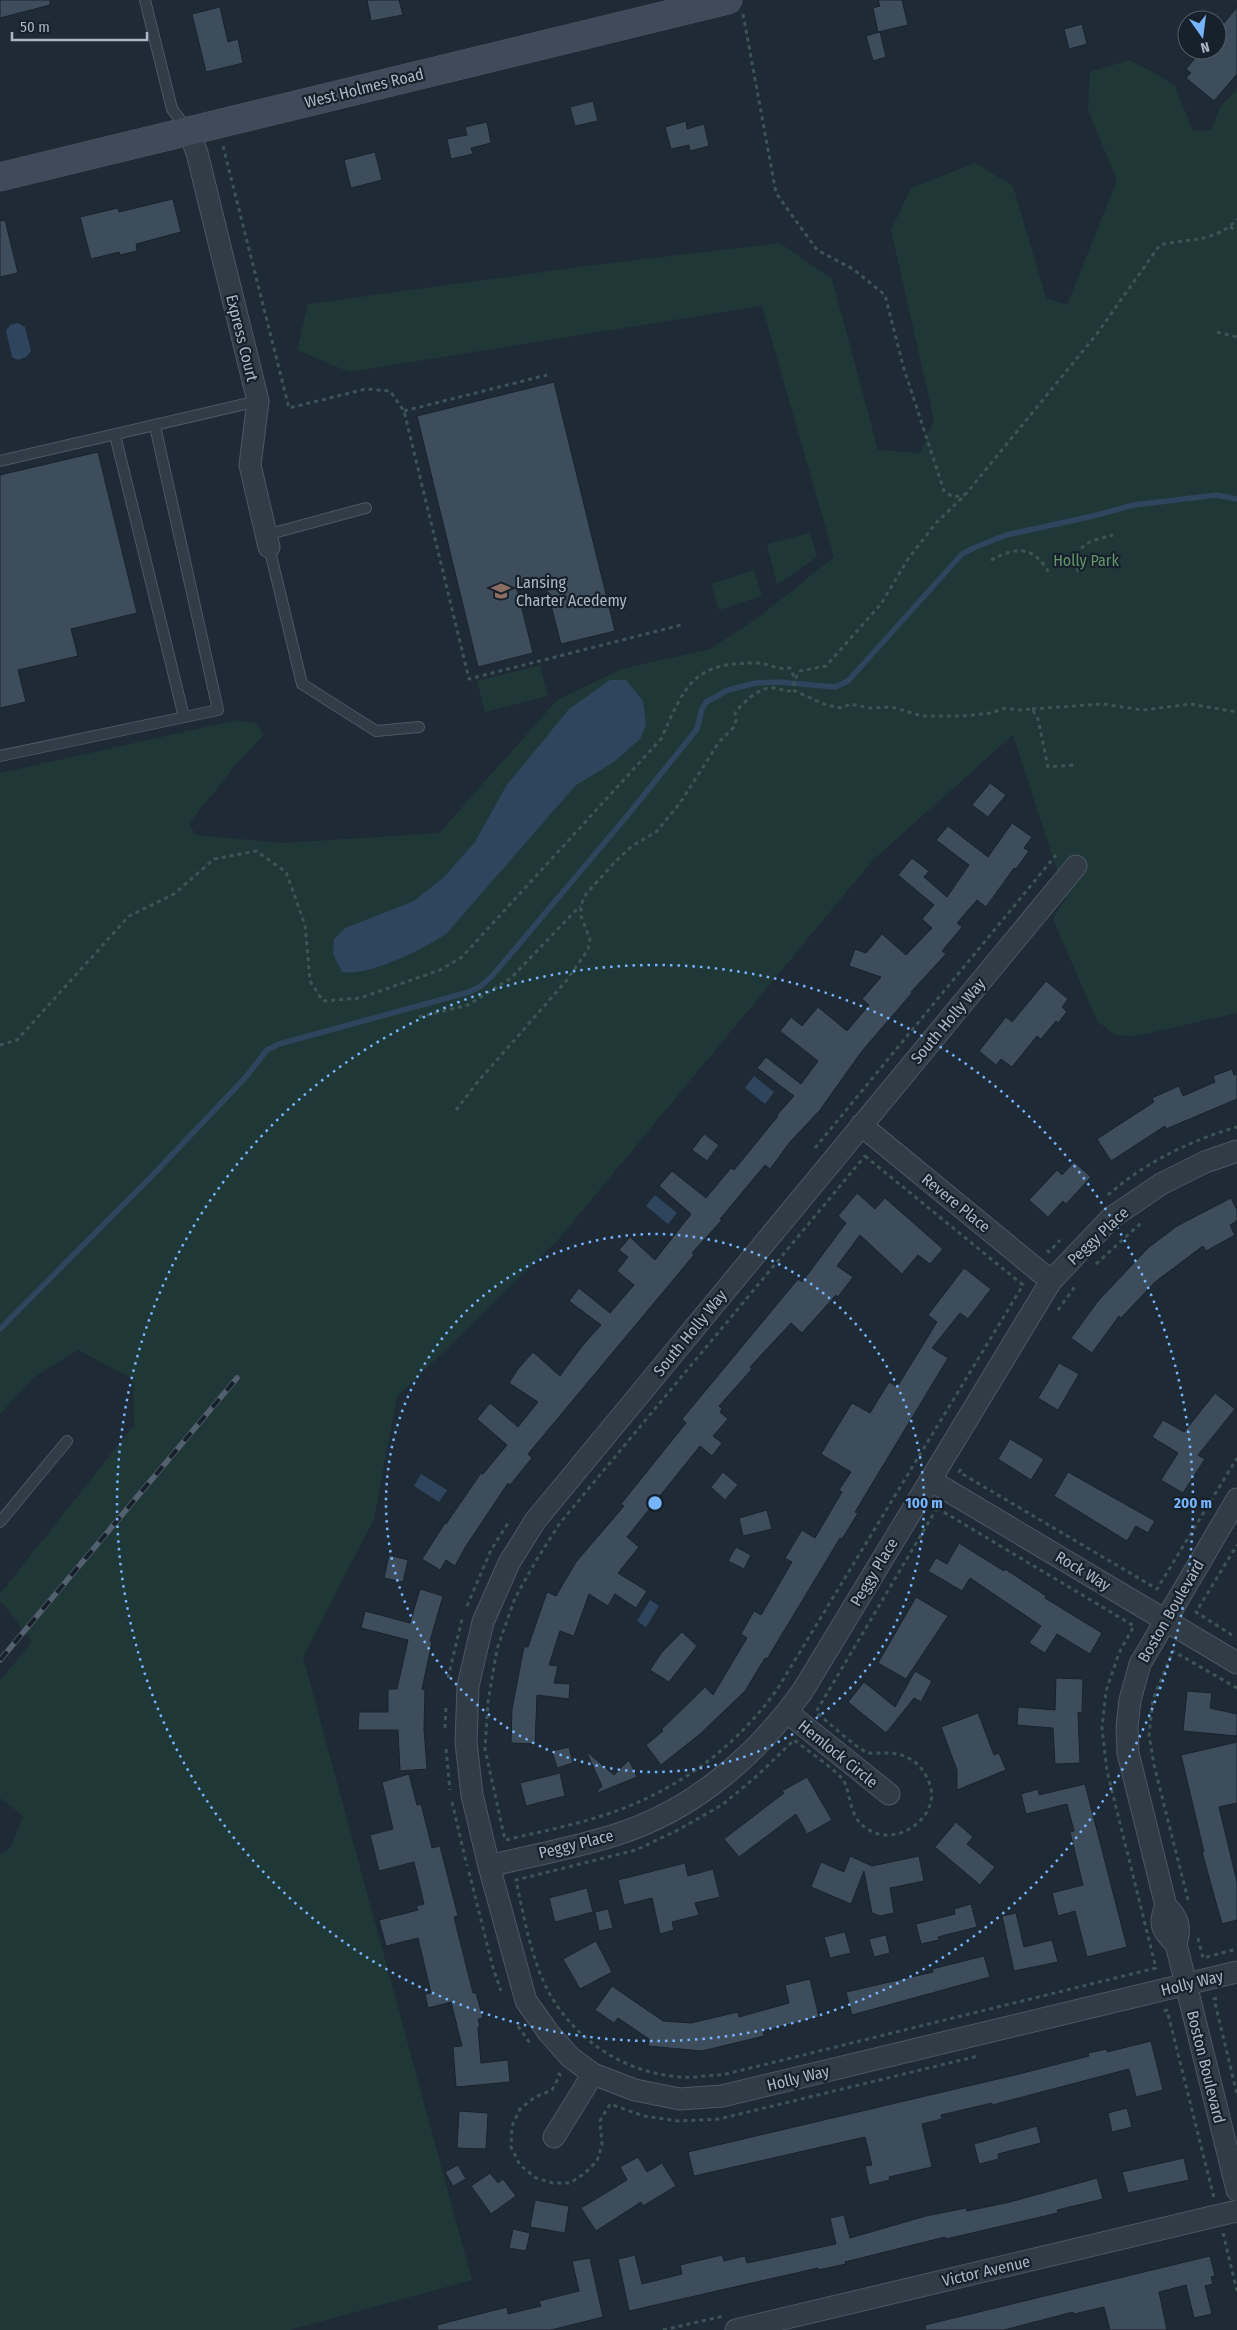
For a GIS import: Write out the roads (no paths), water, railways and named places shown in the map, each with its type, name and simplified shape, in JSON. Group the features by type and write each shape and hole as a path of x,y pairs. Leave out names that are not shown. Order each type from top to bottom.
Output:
{"street":[{"name":"West Holmes Road","path":"0,177 735,3"},
{"name":"Express Court","path":"189,131 196,152 258,401 250,465 267,541"},
{"name":"South Holly Way","path":"488,1866 472,1795 466,1742 468,1686 483,1622 508,1563 535,1521 1076,866"},
{"name":"Revere Place","path":"861,1125 1052,1282"},
{"name":"Peggy Place","path":"488,1866 615,1835 658,1818 697,1797 732,1770 788,1713 802,1692 1052,1282 1112,1218 1160,1184 1205,1162 1237,1151"},
{"name":"Rock Way","path":"930,1480 1237,1663"},
{"name":"Boston Boulevard","path":"1237,1499 1140,1664 1130,1700 1127,1727 1128,1753 1135,1783 1166,1906 1175,1915 1179,1931 1176,1944 1185,1984 1237,2190"},
{"name":"Hemlock Circle","path":"788,1713 889,1794"},
{"name":"Holly Way","path":"488,1866 526,2001 548,2032 570,2057 593,2074 634,2090 680,2099 722,2096 1237,1972"},
{"path":"554,2137 593,2074"},
{"name":"Victor Avenue","path":"733,2322 1237,2211"}],"lane":[{"path":"145,0 172,109 189,131"},
{"path":"0,461 258,401"},
{"path":"0,756 218,710 155,426"},
{"path":"115,435 184,717"},
{"path":"366,508 267,541 302,684 376,731 419,727"},
{"path":"0,1522 67,1441"}],"water":[{"path":"18,323 25,327 31,351 26,357 18,360 12,357 6,331 10,325"},
{"path":"610,680 626,680 643,701 646,725 640,739 614,762 576,785 446,934 410,954 381,966 354,972 342,972 333,954 334,939 345,928 414,901 444,877 475,842 506,786 569,709"},
{"path":"754,1076 774,1092 765,1104 745,1088"},
{"path":"655,1195 677,1213 668,1224 646,1206"},
{"path":"421,1474 447,1490 439,1502 414,1486"},
{"path":"650,1600 659,1606 646,1627 637,1621"}],"waterway":[{"path":"0,1329 148,1180 245,1078 267,1050 279,1044 469,992 481,986 493,975 627,816 697,729 702,709 706,702 728,690 756,683 779,682 835,687 848,681 962,554 1006,535 1134,505 1217,495 1237,499"}],"railway":[{"path":"0,1660 237,1378"}],"place":[{"name":"Lansing Charter Acedemy","path":"501,591"}],"park label":[{"name":"Holly Park","path":"1086,560"}]}
